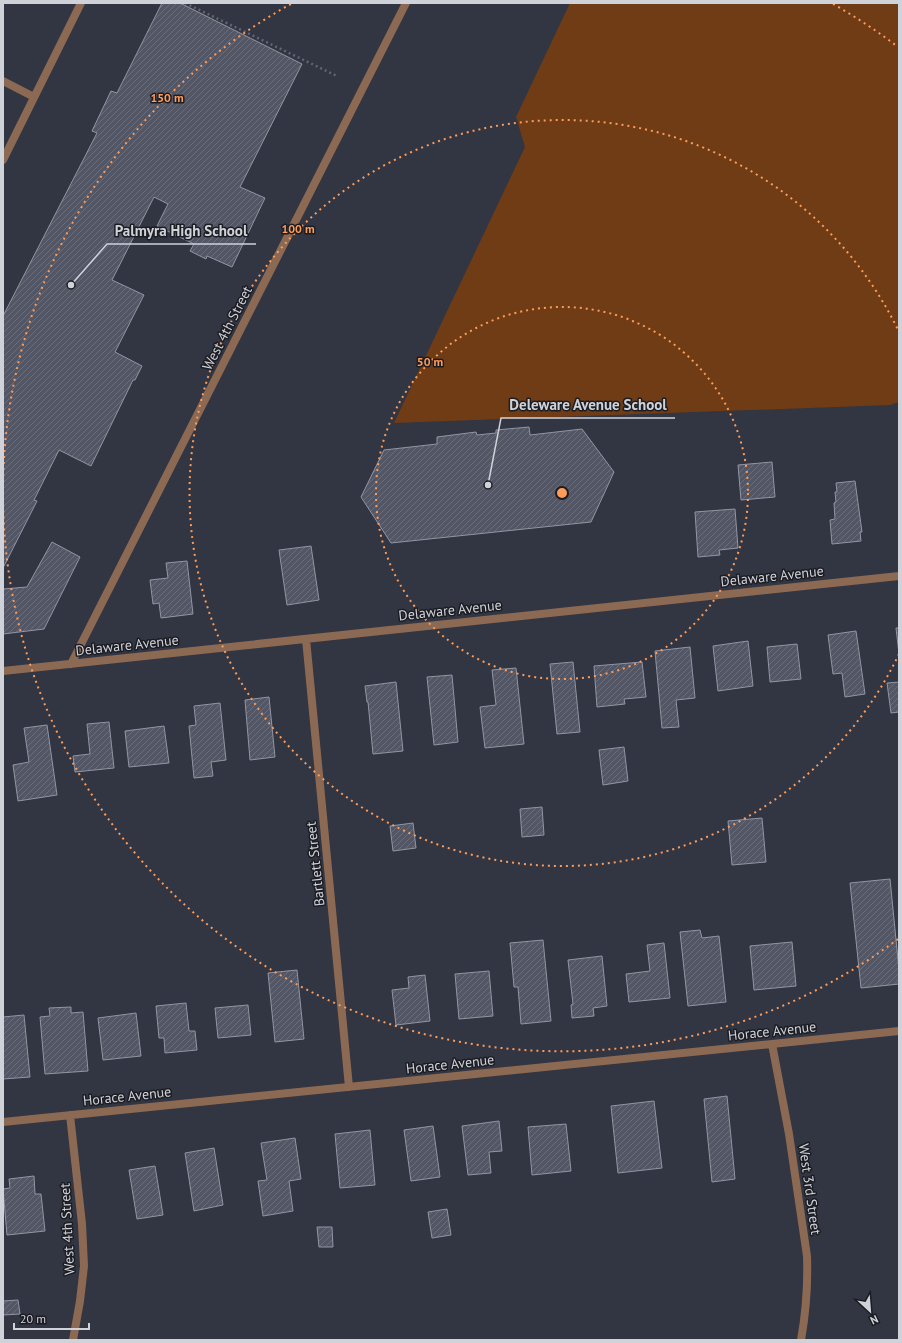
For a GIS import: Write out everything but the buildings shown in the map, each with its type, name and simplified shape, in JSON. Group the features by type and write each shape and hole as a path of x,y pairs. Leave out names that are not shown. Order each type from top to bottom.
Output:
{"street":[{"path":"3,160 81,3"},
{"name":"West 4th Street","path":"71,664 406,3"},
{"path":"3,81 34,97"},
{"name":"Delaware Avenue","path":"3,671 899,576"},
{"name":"Bartlett Street","path":"306,639 349,1087"},
{"name":"Horace Avenue","path":"3,1122 899,1031"},
{"name":"West 3rd Street","path":"772,1044 789,1134 807,1256 807,1297 801,1340"},
{"name":"West 4th Street","path":"70,1115 82,1224 84,1266 73,1340"}],"path":[{"path":"185,3 337,76"}],"shaded area":[{"path":"570,3 899,3 899,402 890,405 394,423 525,147 516,117"}],"place":[{"name":"Palmyra High School","path":"71,285"},
{"name":"Deleware Avenue School","path":"488,485"}]}
